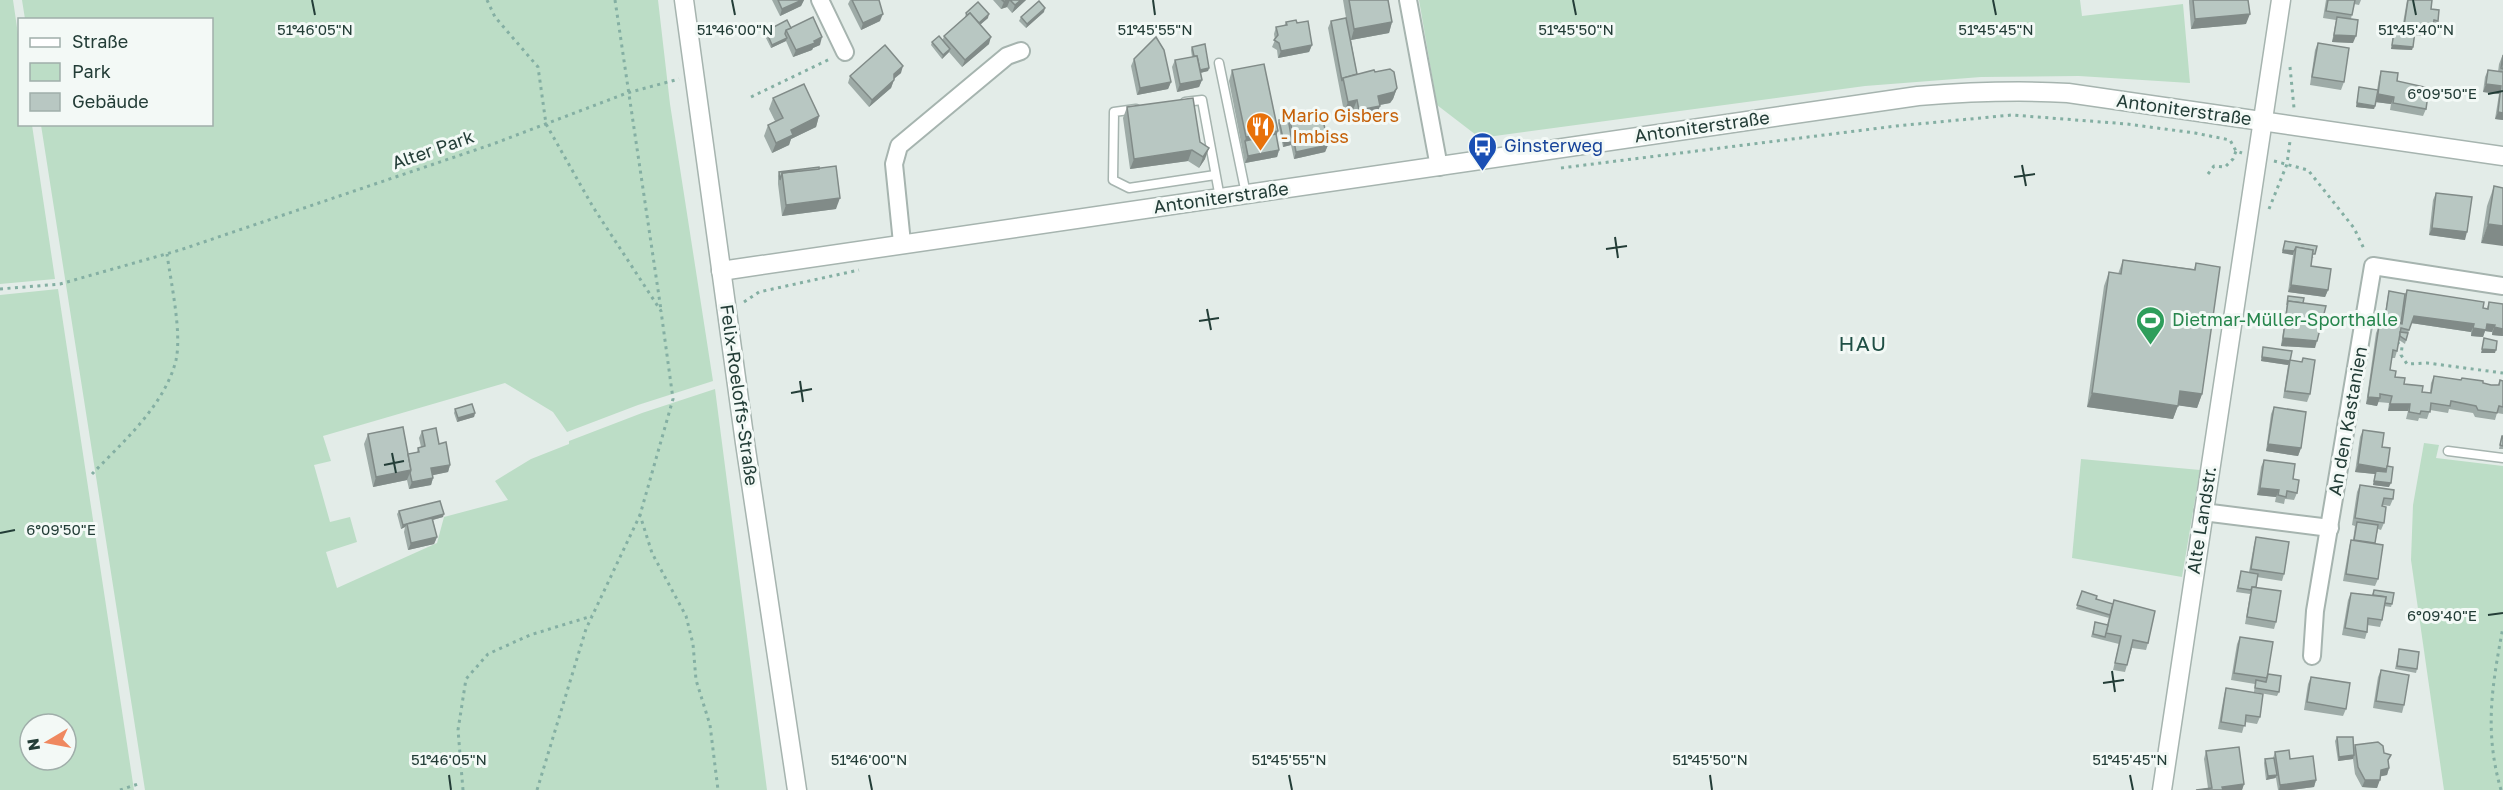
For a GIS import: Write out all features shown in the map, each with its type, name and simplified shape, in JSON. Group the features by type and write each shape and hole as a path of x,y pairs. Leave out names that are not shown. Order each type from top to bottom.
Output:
{"street":[{"name":"Felix-Roeloffs-Straße","path":"684,0 797,790"},
{"path":"820,0 845,52"},
{"path":"1408,0 1439,167"},
{"path":"2264,121 2281,0"},
{"path":"902,243 894,164 899,146 1007,56 1021,51"},
{"name":"Antoniterstraße","path":"721,271 1883,101 1951,94 2017,91 2068,93 2503,156"},
{"name":"Alte Landstr.","path":"2162,790 2242,249 2264,121"},
{"path":"2373,266 2503,286"},
{"name":"An den Kastanien","path":"2312,656 2315,611 2373,266"},
{"path":"2203,512 2330,528"}],"lane":[{"path":"1219,63 1246,194"},
{"path":"1180,103 1202,100 1220,198"},
{"path":"1147,107 1114,112 1113,180 1129,188 1215,175"},
{"path":"2448,451 2503,458"}],"path":[{"path":"487,0 495,17 538,67 546,124 593,207 661,311"},
{"path":"537,790 592,616 640,514 673,399 615,0"},
{"path":"751,97 845,52"},
{"path":"2290,56 2290,79 2295,102 2288,164 2308,170 2354,228 2373,266"},
{"name":"Alter Park","path":"0,289 60,284 180,250 470,152 627,93 694,75"},
{"path":"1550,169 1896,126 2012,115 2127,124 2230,140 2236,151 2233,159 2225,167 2214,166 2208,174"},
{"path":"92,474 139,424 165,389 176,359 177,334 167,254"},
{"path":"744,302 759,292 862,270"},
{"path":"2397,342 2402,347 2401,355 2407,364 2427,363 2503,373"},
{"path":"640,514 652,553 686,616 693,644 696,680 710,725 718,790"},
{"path":"463,790 458,730 466,679 488,654 530,635 592,616"},
{"path":"2501,790 2493,760 2491,693 2503,627"},
{"path":"120,790 138,784"}],"green space":[{"path":"0,0 13,0 18,34 18,126 32,126 55,279 0,284"},
{"path":"22,0 658,0 670,104 713,381 638,405 567,432 553,412 505,383 323,436 331,461 314,465 330,522 350,517 357,542 326,552 337,588 437,543 444,517 508,500 495,481 531,459 569,444 569,441 642,413 715,389 767,790 145,790 41,126 213,126 213,18 25,18"},
{"path":"1419,0 2080,0 2082,16 2183,4 2190,83 2079,76 1981,77 1865,86 1480,138 1437,105"},
{"path":"58,289 134,790 0,790 0,295"},
{"path":"2424,443 2439,445 2436,458 2503,466 2503,790 2444,790 2411,560 2413,505"},
{"path":"2081,459 2200,470 2182,577 2072,558"}],"building":[{"path":"778,0 802,0 782,9"},
{"path":"852,0 879,0 883,14 863,23"},
{"path":"1010,0 1021,0 1015,5"},
{"path":"1349,0 1388,0 1392,22 1354,29"},
{"path":"2193,0 2248,0 2250,14 2195,19"},
{"path":"2328,0 2355,0 2352,15 2326,11"},
{"path":"2408,0 2432,0 2431,9 2439,10 2438,21 2434,20 2432,30 2404,26"},
{"path":"1039,1 1045,8 1027,24 1021,17"},
{"path":"978,2 989,14 979,23 970,13 967,15 966,13"},
{"path":"970,13 991,37 965,60 944,36"},
{"path":"813,17 822,37 814,41 815,43 796,50 786,30"},
{"path":"2337,17 2358,20 2356,36 2334,35"},
{"path":"1346,18 1357,74 1343,78 1342,81 1331,21"},
{"path":"787,20 791,28 786,30 787,38 772,45 766,31"},
{"path":"1296,20 1297,23 1308,21 1312,45 1281,51 1279,43 1274,40 1278,35 1276,27"},
{"path":"2402,29 2415,31 2413,47 2392,45 2394,32 2401,33"},
{"path":"939,36 950,49 943,55 932,42"},
{"path":"1156,37 1164,50 1171,82 1140,88 1134,59"},
{"path":"2318,43 2349,48 2344,82 2312,77"},
{"path":"1205,44 1209,68 1200,70 1192,47"},
{"path":"885,45 903,66 894,74 894,80 872,100 850,76"},
{"path":"1197,56 1202,80 1180,84 1175,60"},
{"path":"1264,64 1278,131 1246,137 1232,70"},
{"path":"1390,69 1394,72 1397,88 1394,92 1378,96 1380,106 1359,110 1357,100 1348,102 1343,78 1374,70 1375,72"},
{"path":"2488,70 2503,72 2503,113 2498,112 2501,86 2486,84"},
{"path":"2381,71 2398,73 2397,81 2429,88 2426,109 2393,103 2394,97 2378,94"},
{"path":"804,84 819,116 791,130 793,135 776,143 768,125 783,118 773,98"},
{"path":"2359,87 2378,90 2375,106 2357,103"},
{"path":"1193,98 1200,142 1209,148 1203,157 1192,150 1134,159 1127,107"},
{"path":"1322,114 1328,145 1296,152 1290,120"},
{"path":"1297,116 1297,119 1290,120 1289,124 1292,142 1284,143 1279,120"},
{"path":"1276,134 1279,150 1248,156 1245,141"},
{"path":"836,166 840,198 786,205 782,173"},
{"path":"819,167 819,169 782,173 780,180 779,172"},
{"path":"2494,186 2503,188 2503,226 2488,224"},
{"path":"2436,193 2472,197 2467,232 2432,228"},
{"path":"2285,241 2317,246 2315,254 2312,254 2313,250 2296,247 2294,251 2283,250"},
{"path":"2296,247 2313,250 2311,266 2331,269 2328,290 2291,285"},
{"name":"Dietmar-Müller-Sporthalle","path":"2123,260 2195,270 2196,263 2220,267 2202,394 2180,391 2178,406 2092,393 2109,272 2121,274"},
{"path":"2407,290 2484,302 2483,308 2488,309 2489,302 2503,304 2503,329 2487,324 2486,330 2473,328 2474,324 2414,316 2409,330 2401,328 2397,351 2393,350 2390,370 2396,371 2395,377 2405,378 2404,384 2423,386 2422,392 2431,393 2434,376 2483,381 2491,385 2499,385 2500,380 2503,381 2503,407 2499,406 2497,413 2478,410 2476,406 2451,401 2450,406 2431,403 2430,412 2421,411 2420,414 2409,412 2410,404 2390,404 2392,396 2380,394 2380,398 2368,397 2379,326 2385,326 2385,321 2402,324"},
{"path":"2389,291 2405,294 2401,323 2385,321 2384,325"},
{"path":"2288,296 2304,298 2303,303 2288,301 2287,305"},
{"path":"2288,301 2326,306 2317,341 2283,338"},
{"path":"2400,332 2408,333 2406,340 2400,336"},
{"path":"2484,338 2497,341 2496,350 2482,349"},
{"path":"2263,347 2292,351 2290,361 2262,357"},
{"path":"2303,358 2315,360 2310,394 2285,391 2290,360 2302,362"},
{"path":"472,404 475,413 458,418 455,409"},
{"path":"2274,407 2306,412 2301,448 2268,444"},
{"path":"403,427 411,470 376,477 368,434"},
{"path":"436,428 439,444 446,442 450,465 431,468 433,478 412,482 408,454 419,452 418,448 425,446 422,431"},
{"path":"2363,430 2384,433 2382,447 2390,448 2387,469 2358,464"},
{"path":"2264,460 2295,464 2293,479 2299,480 2297,493 2287,491 2286,497 2278,495 2279,490 2260,488"},
{"path":"2387,466 2393,467 2391,483 2374,481 2376,471 2386,472"},
{"path":"2360,485 2394,490 2393,499 2384,498 2382,506 2386,507 2384,523 2355,518"},
{"path":"440,501 444,514 403,525 399,511"},
{"path":"432,518 437,537 411,543 407,524"},
{"path":"2357,522 2378,525 2375,543 2354,540"},
{"path":"2256,537 2289,542 2284,574 2251,569"},
{"path":"2351,540 2383,545 2378,579 2346,574"},
{"path":"2241,571 2258,574 2256,587 2252,587 2251,590 2238,588"},
{"path":"2252,587 2281,591 2276,622 2247,617"},
{"path":"2374,590 2394,593 2392,604 2385,603 2386,597 2373,595"},
{"path":"2082,591 2097,596 2096,599 2113,604 2110,615 2077,605"},
{"path":"2351,593 2386,597 2382,620 2368,618 2367,632 2345,628"},
{"path":"2114,600 2155,611 2148,643 2133,640 2127,665 2115,663 2121,636 2106,633"},
{"path":"2095,622 2108,625 2105,637 2093,634"},
{"path":"2240,637 2273,642 2267,678 2234,673"},
{"path":"2399,649 2419,652 2417,669 2397,666"},
{"path":"2381,670 2409,675 2404,705 2376,701"},
{"path":"2268,674 2281,676 2279,692 2255,688 2256,680 2266,682"},
{"path":"2311,677 2350,683 2346,709 2307,702"},
{"path":"2226,688 2263,694 2260,717 2246,715 2245,726 2221,722"},
{"path":"2337,737 2353,737 2354,755 2339,757"},
{"path":"2378,742 2383,746 2384,753 2391,755 2388,760 2389,768 2381,770 2380,780 2365,780 2358,767 2355,745"},
{"path":"2239,747 2244,784 2222,787 2223,790 2196,790 2212,788 2206,751"},
{"path":"2289,750 2290,759 2313,756 2316,780 2280,785 2275,752"},
{"path":"2274,758 2277,775 2268,776 2265,759"}],"place":[{"name":"Mario Gisbers - Imbiss","path":"1260,152"},
{"name":"Ginsterweg","path":"1483,172"},
{"name":"Dietmar-Müller-Sporthalle","path":"2151,346"}],"district":[{"name":"HAU","path":"1863,344"}]}
